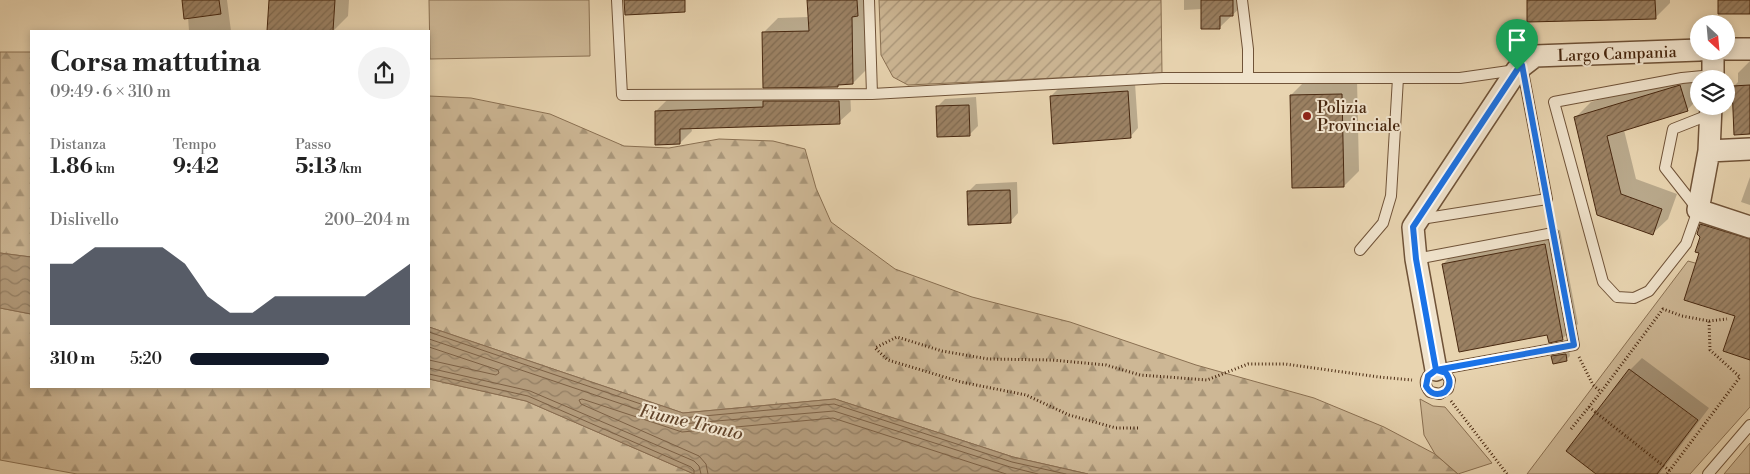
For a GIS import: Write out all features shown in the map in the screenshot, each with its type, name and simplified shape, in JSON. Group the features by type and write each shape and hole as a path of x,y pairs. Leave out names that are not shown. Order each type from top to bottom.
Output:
{"street":[{"path":"1735,49 1750,49"},
{"name":"Largo Campania","path":"1525,64 1690,51"},
{"path":"1431,376 1413,227 1525,64"},
{"path":"1711,115 1709,151 1698,210 1750,228"},
{"path":"1709,151 1750,149"}],"lane":[{"path":"617,0 622,95 872,94 1163,78 1460,78 1525,64 1547,199 1418,219"},
{"path":"869,0 872,94"},
{"path":"1242,0 1248,49 1248,78"},
{"path":"1360,250 1383,223 1391,196 1398,78"},
{"path":"1690,78 1554,102 1602,282 1617,297 1634,298 1649,291 1686,244 1698,210 1665,168 1673,129 1701,115"},
{"path":"1416,259 1554,233 1574,345 1431,376"},
{"path":"1446,373 1450,385 1445,392 1440,394 1430,392 1426,386 1431,376 1446,373"},
{"path":"1708,474 1750,425"}],"path":[{"path":"1571,429 1663,309 1682,316 1709,321 1727,319"},
{"path":"1589,407 1669,472 1740,377 1710,350 1709,321"},
{"path":"1138,428 1116,428 1069,415 1026,394 961,382 888,360 875,348 897,337 942,351 988,359 1052,360 1088,363 1106,365 1140,376 1208,380 1248,364 1284,364 1379,377 1431,376"},
{"path":"1574,345 1593,384 1601,392"},
{"path":"1445,392 1507,474"}],"green space":[{"path":"429,0 589,0 590,56 430,59"},
{"path":"879,0 1161,0 1162,73 908,85 893,77 881,55"},
{"path":"0,52 30,52 30,257 0,253"},
{"path":"430,96 471,98 550,114 624,146 669,148 719,139 773,141 805,149 816,188 831,222 895,269 972,297 1070,322 1196,365 1314,398 1384,427 1435,454 1458,474 1088,474 1013,457 835,399 683,413 430,327"},
{"path":"1688,261 1750,279 1750,407 1690,474 1527,474"},
{"path":"0,308 30,314 30,388 430,388 430,379 526,401 694,474 77,474 0,460"},
{"path":"1420,399 1433,406 1445,407 1492,463 1458,474 1435,454 1424,435"},
{"path":"1750,443 1750,474 1724,474"}],"water":[{"path":"0,253 30,257 30,314 0,308"},
{"name":"Fiume Tronto","path":"430,327 683,413 835,399 1013,457 1088,474 694,474 526,401 430,379"}],"building":[{"path":"182,0 219,0 221,14 184,19"},
{"path":"269,0 335,0 333,30 267,30"},
{"path":"624,0 685,0 685,12 625,15"},
{"path":"807,0 857,0 858,16 852,17 853,84 838,85 838,87 763,88 762,32 809,31"},
{"path":"1201,0 1233,0 1233,16 1220,16 1220,29 1201,29"},
{"path":"1527,0 1655,0 1656,19 1527,22"},
{"path":"1718,0 1750,0 1750,14 1718,14"},
{"path":"1680,85 1688,111 1607,136 1621,194 1662,209 1653,235 1597,215 1574,117"},
{"path":"1750,85 1750,134 1734,135 1735,86"},
{"path":"1128,91 1131,138 1053,144 1050,96"},
{"path":"1342,94 1344,187 1292,188 1290,95"},
{"path":"763,101 839,101 840,124 680,129 680,144 655,145 655,111 763,107"},
{"path":"969,105 970,136 937,137 936,106"},
{"path":"1010,190 1011,223 968,225 967,191"},
{"path":"1700,224 1750,239 1750,360 1723,351 1735,316 1684,300 1699,253 1695,252 1700,237 1697,234"},
{"path":"1545,244 1563,340 1549,343 1547,335 1459,352 1442,264"},
{"path":"1566,354 1567,361 1553,364 1551,356"},
{"path":"1629,369 1698,420 1657,474 1596,474 1566,451"}],"place":[{"name":"Polizia Provinciale","path":"1307,116"}],"route":[{"path":"1517,70 1413,227 1416,259 1436,370 1428,376 1426,386 1430,392 1435,394 1445,392 1450,385 1450,380 1446,373 1436,370 1574,345 1522,65 1517,70"}]}
